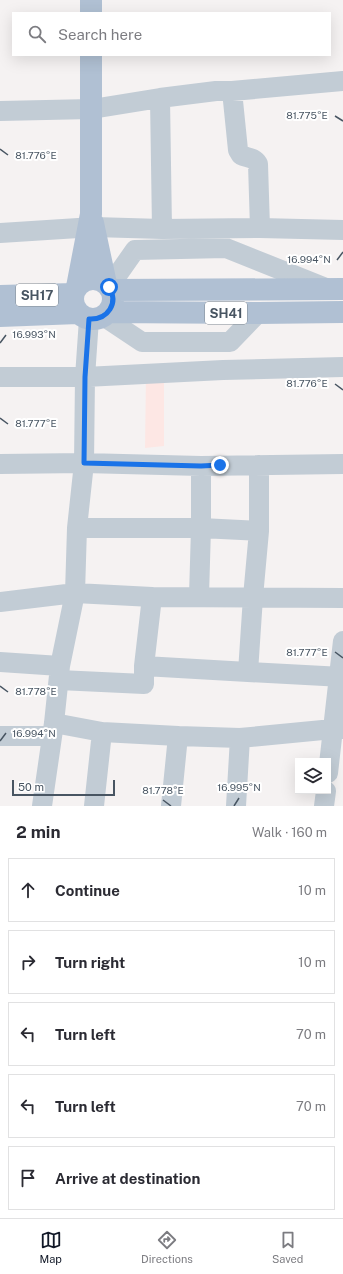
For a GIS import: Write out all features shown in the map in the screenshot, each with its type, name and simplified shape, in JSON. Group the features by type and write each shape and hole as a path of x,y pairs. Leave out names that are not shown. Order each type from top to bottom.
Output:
{"main road":[{"path":"91,0 91,12"},
{"path":"91,56 91,223 88,307 113,301 91,223"},
{"name":"SH17","path":"88,307 82,282 94,279 100,280 109,287"},
{"name":"SH41","path":"109,287 336,289"},
{"name":"SH17","path":"0,296 88,307"},
{"name":"SH41","path":"88,307 258,313 343,312"},
{"name":"SH17","path":"0,316 88,307"}],"street":[{"path":"0,111 92,109 216,91 232,91 343,81"},
{"path":"232,91 238,150 241,155 253,158 258,164 260,228"},
{"path":"160,98 162,229"},
{"path":"0,233 91,223 162,229 260,228 343,230"},
{"path":"109,287 134,250 226,248 336,289"},
{"path":"88,307 142,342 230,342 258,313"},
{"path":"42,806 60,673 75,593 77,528 84,463 85,377 88,307"},
{"path":"0,377 85,377 343,367"},
{"path":"0,464 84,463 201,466 343,464"},
{"path":"248,672 259,531 259,465"},
{"path":"199,596 201,466"},
{"path":"77,528 201,528 259,531"},
{"path":"0,602 75,593 152,597 199,596 343,598"},
{"path":"0,662 60,673 144,684 144,666 152,597"},
{"path":"331,760 338,729 343,641"},
{"path":"144,666 341,677"},
{"path":"0,736 53,729 240,738 338,729"},
{"path":"94,806 102,732"},
{"path":"171,806 178,736"},
{"path":"236,806 240,738"},
{"path":"324,806 326,794"}],"shaded area":[{"path":"146,376 164,376 164,446 145,448"}],"route":[{"path":"109,287 113,295 113,301 108,312 99,318 89,319 85,377 84,463 201,466 220,465"}]}
